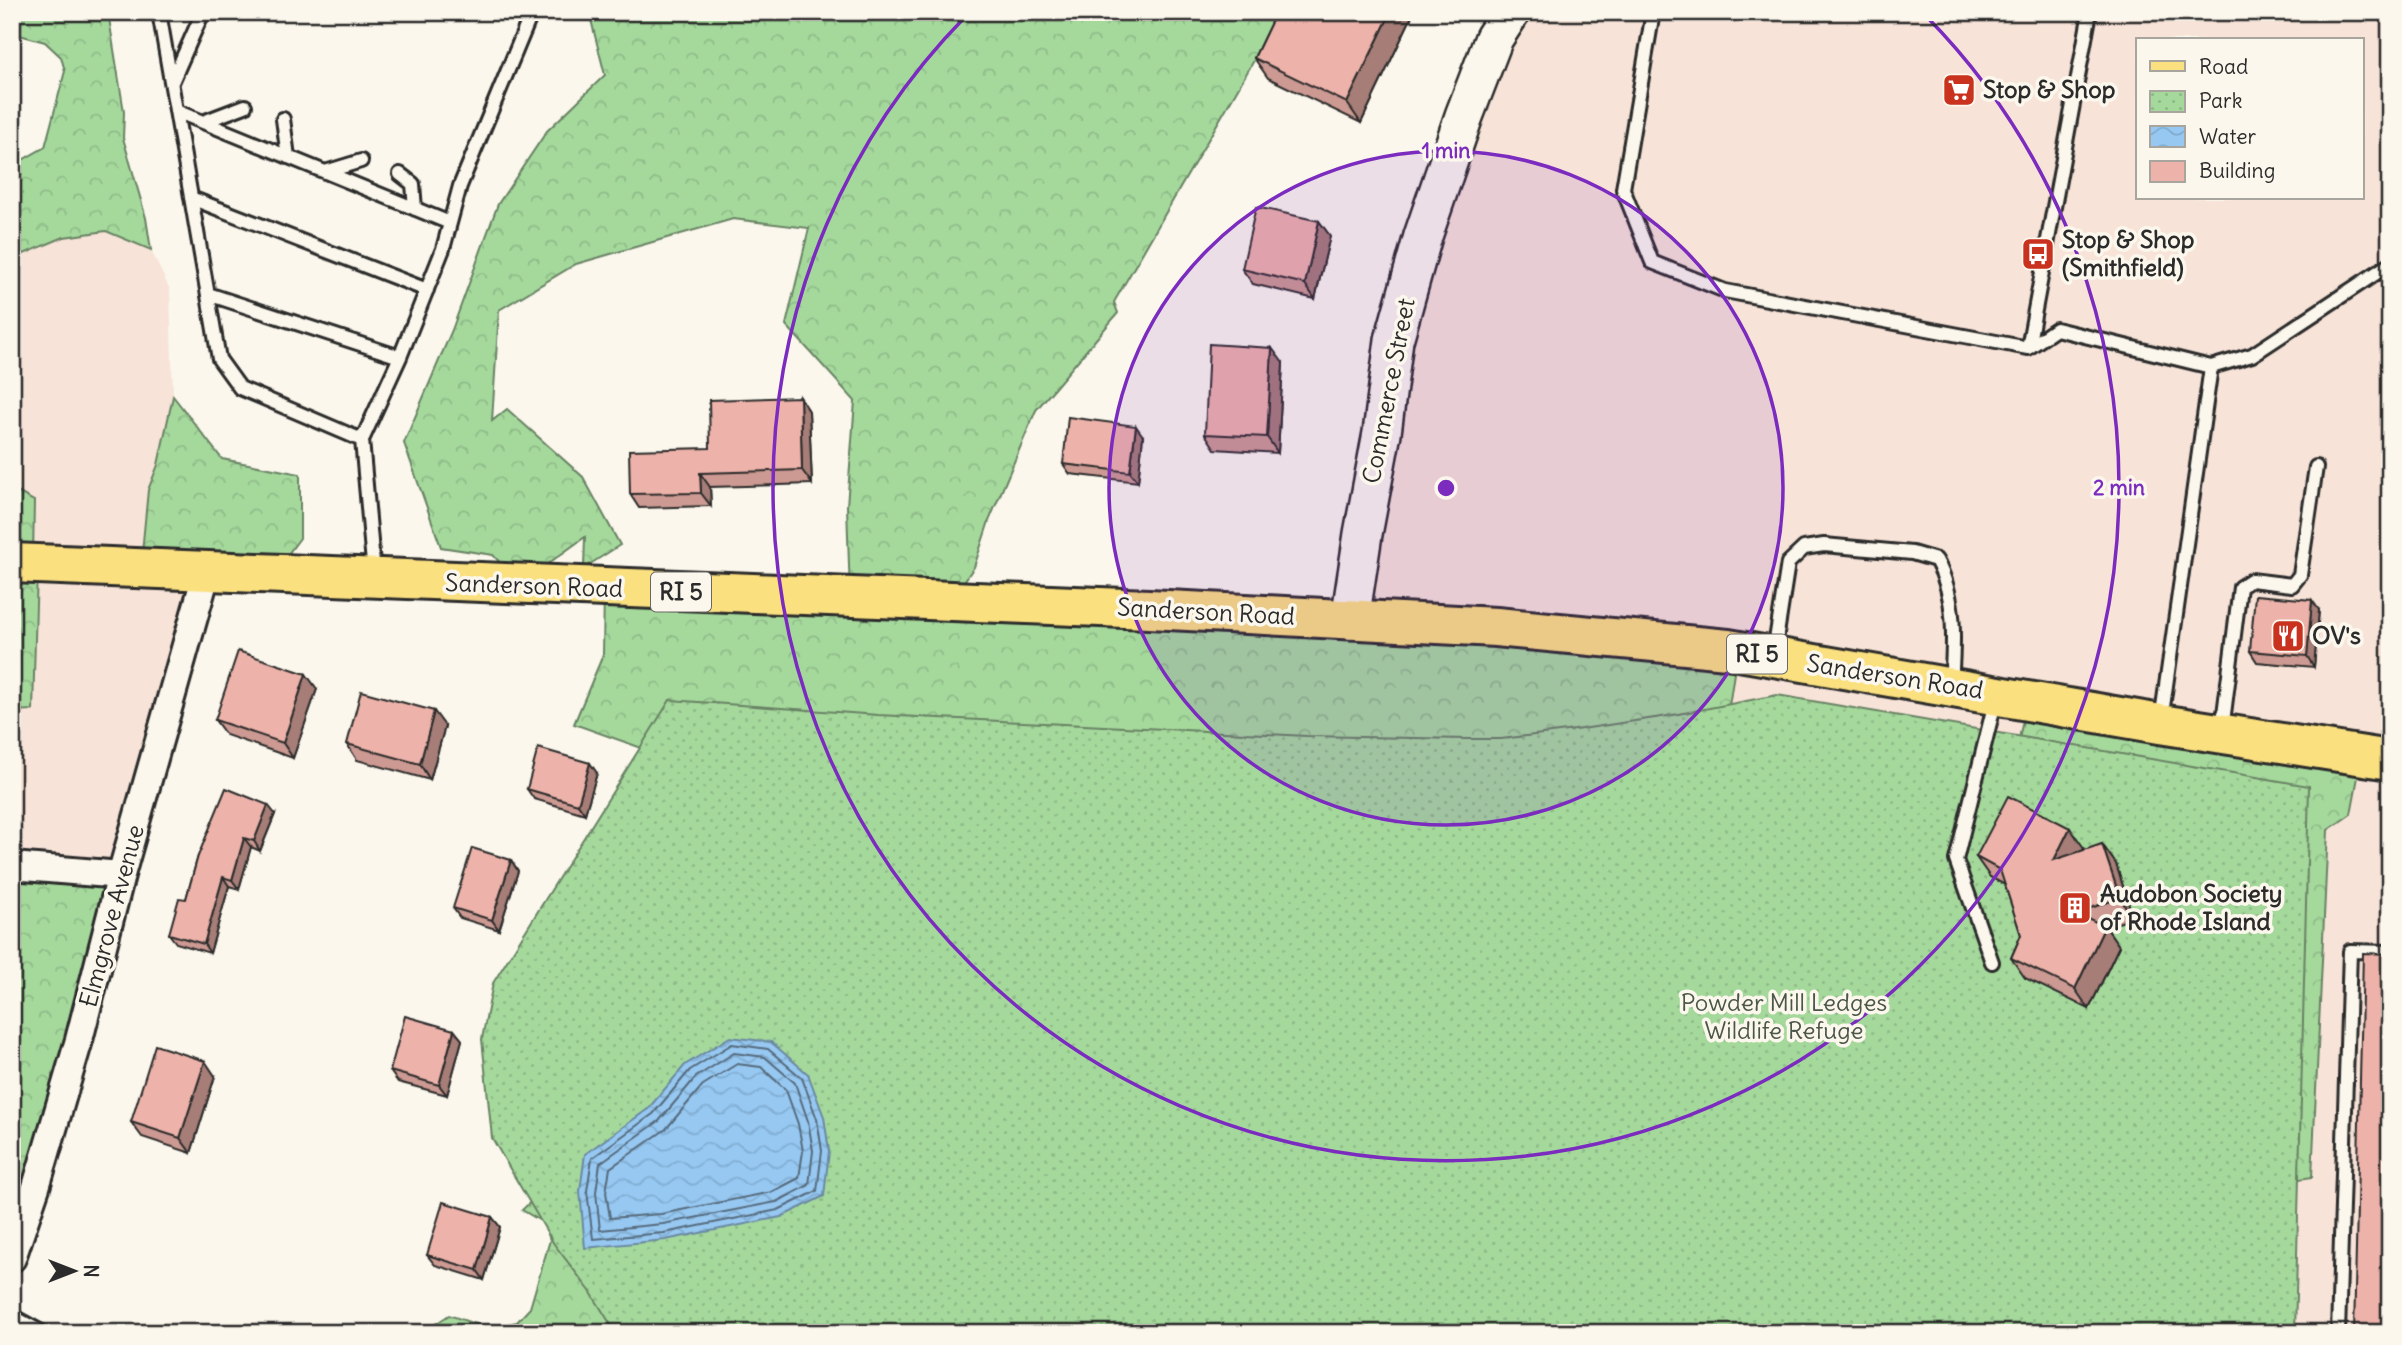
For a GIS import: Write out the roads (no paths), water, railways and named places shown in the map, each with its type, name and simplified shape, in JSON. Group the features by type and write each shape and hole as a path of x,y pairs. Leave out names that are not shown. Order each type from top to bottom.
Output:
{"main road":[{"name":"Sanderson Road","path":"12,563 1149,609 1496,627 1728,649 2160,724 2390,760"}],"street":[{"name":"Commerce Street","path":"1350,620 1382,433 1394,340 1423,236 1464,116 1494,38 1511,12"},
{"name":"Elmgrove Avenue","path":"12,1258 79,1040 121,875 208,571"},
{"path":"12,866 121,875"}],"lane":[{"path":"159,12 219,359 240,388 362,440"},
{"path":"172,83 203,12"},
{"path":"374,579 362,440 427,290 443,249 460,186 532,12"},
{"path":"1653,12 1623,189 1652,262 1725,291 2028,348 2056,329 2211,368 2252,355 2390,264"},
{"path":"2028,348 2090,12"},
{"path":"203,122 245,106"},
{"path":"176,111 450,223"},
{"path":"283,119 288,157"},
{"path":"325,172 361,161"},
{"path":"400,174 413,184 415,209"},
{"path":"191,198 427,290"},
{"path":"208,294 400,357"},
{"path":"2160,724 2211,368"},
{"path":"2222,734 2241,587 2251,580 2292,585 2300,575 2316,467"},
{"path":"1774,657 1788,563 1804,548 1824,545 1912,553 1936,560 1946,577 1954,634 1951,686"},
{"path":"1992,961 1956,860 1997,694"},
{"path":"2338,1333 2350,951 2390,952"},
{"path":"12,1317 43,1333"}],"water":[{"path":"730,1037 771,1042 808,1074 824,1117 829,1151 824,1196 781,1217 665,1240 585,1248 580,1191 585,1154 648,1109 685,1065"}],"place":[{"name":"Stop & Shop","path":"1959,90"},
{"name":"Stop & Shop (Smithfield)","path":"2038,254"},
{"name":"OV's","path":"2288,636"},
{"name":"Audobon Society of Rhode Island","path":"2075,908"}],"park label":[{"name":"Powder Mill Ledges Wildlife Refuge","path":"1784,1017"}]}
